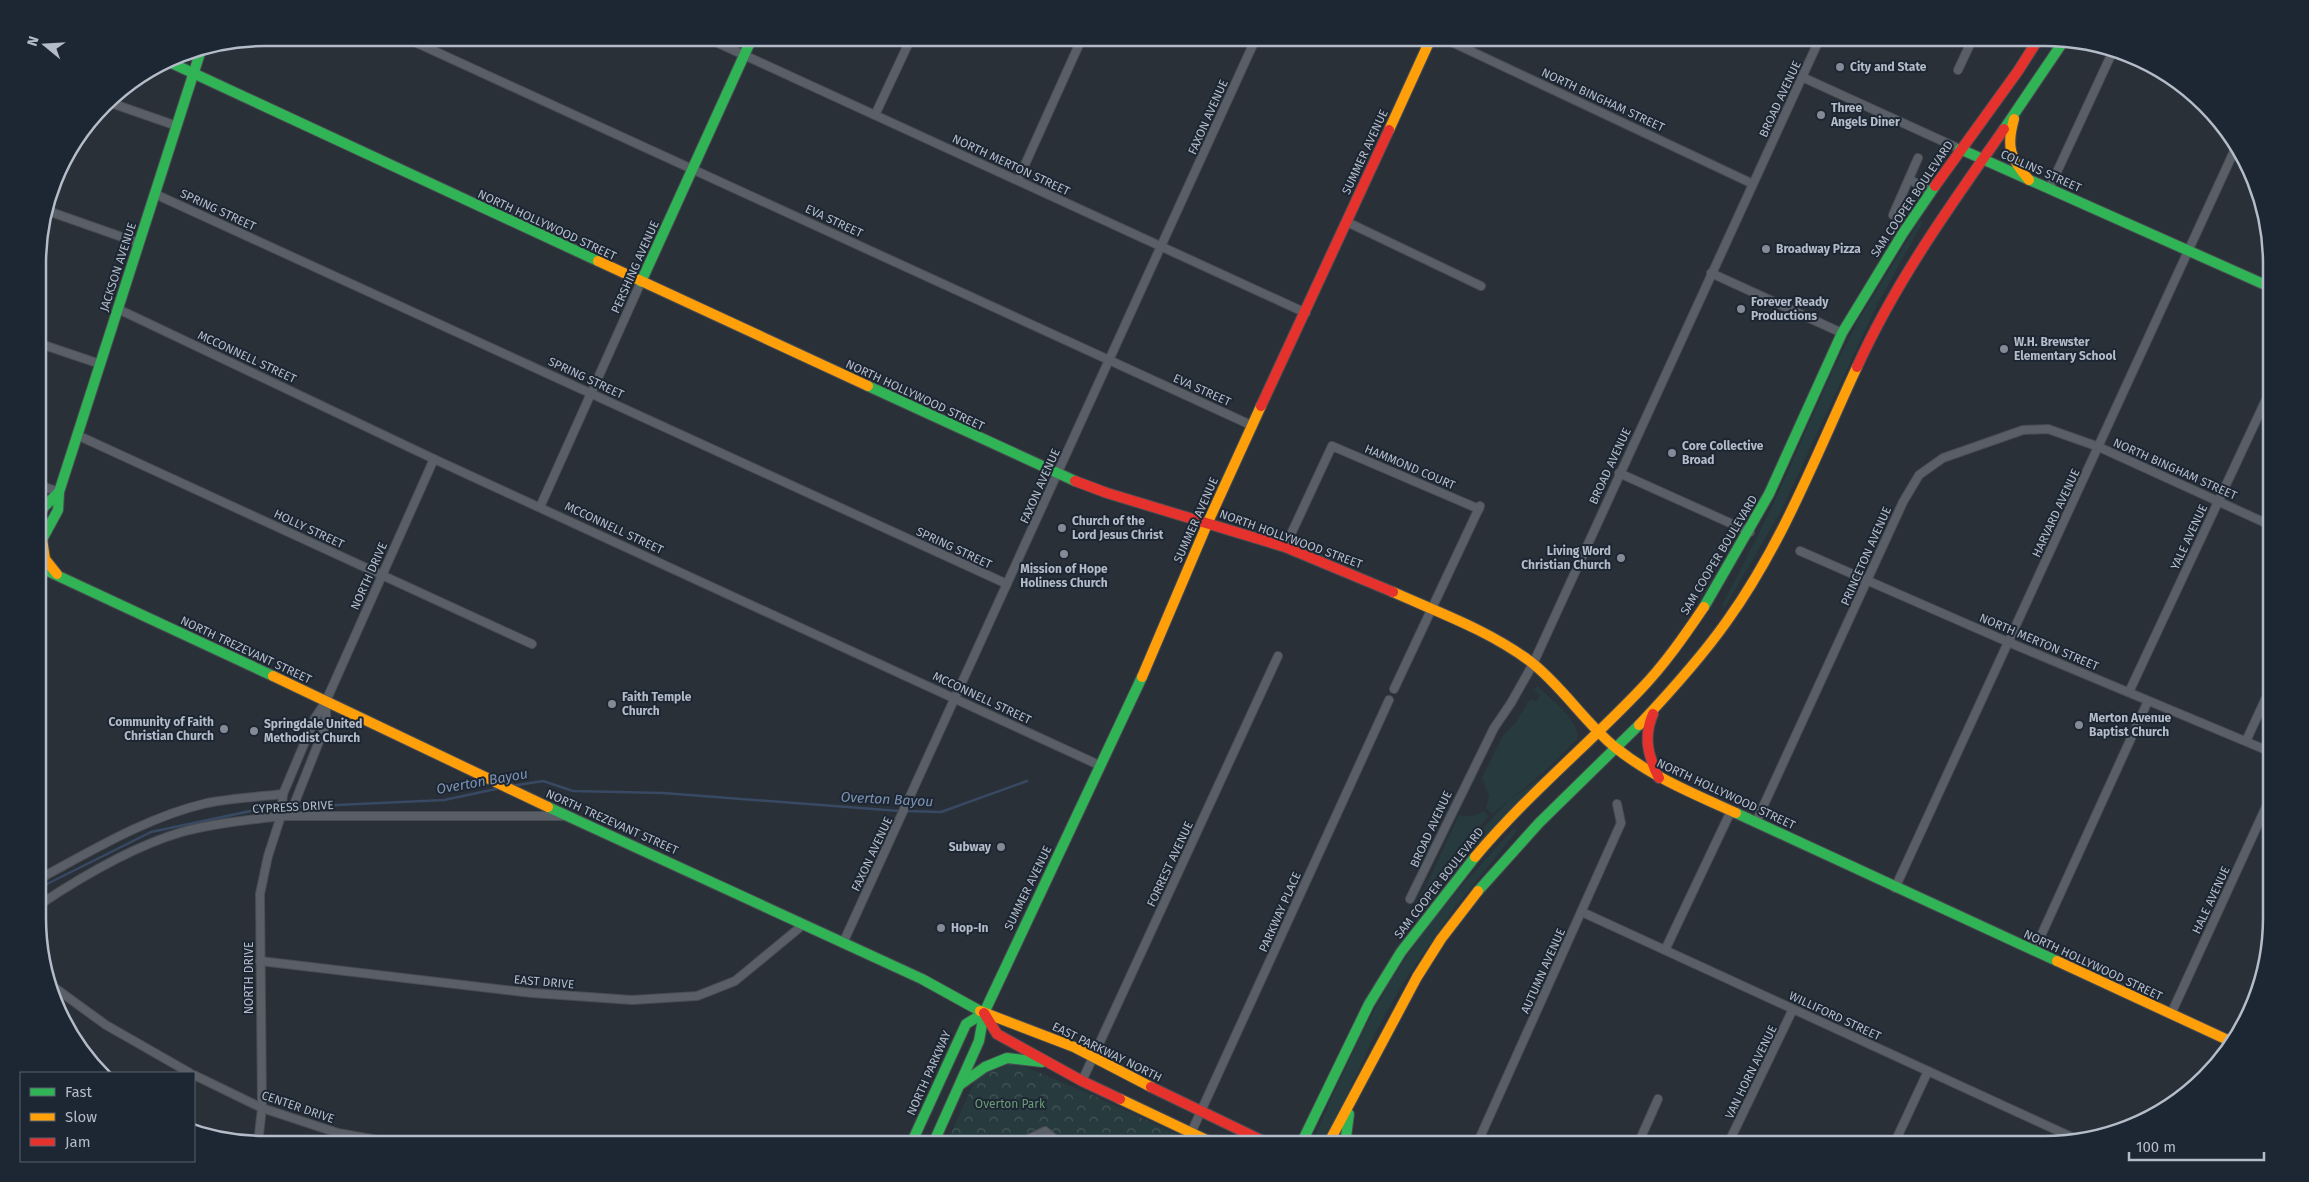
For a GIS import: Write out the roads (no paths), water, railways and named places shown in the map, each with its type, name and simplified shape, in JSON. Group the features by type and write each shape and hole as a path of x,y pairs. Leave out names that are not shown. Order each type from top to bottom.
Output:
{"main road":[{"name":"PERSHING AVENUE","path":"642,282 748,46"},
{"name":"SUMMER AVENUE","path":"984,1013 1027,918 1101,766 1167,621 1208,522 1427,46"},
{"name":"SAM COOPER BOULEVARD","path":"1305,1136 1369,1004 1401,952 1448,889 1500,827 1642,688 1685,635 1750,532 1770,494 1842,333 1874,278 1960,149 2018,71 2034,46"},
{"path":"1332,1136 1408,990 1435,947 1478,890 1517,844 1657,706 1680,681 1726,622 1765,560 1802,489 1864,352 1897,288 1932,231 2060,47"},
{"name":"JACKSON AVENUE","path":"46,531 58,510 59,492 199,57"},
{"name":"NORTH HOLLYWOOD STREET","path":"176,65 1058,474 1107,493 1208,522 1285,547 1433,609 1506,646 1533,664 1616,748 1659,778 2226,1039"},
{"path":"2016,112 2009,144 2013,162 2029,180"},
{"name":"COLLINS STREET","path":"1960,149 2263,284"},
{"name":"JACKSON AVENUE","path":"46,505 59,492"},
{"path":"46,560 58,576"},
{"name":"NORTH TREZEVANT STREET","path":"46,570 326,701 498,785 804,924 922,980 984,1013"},
{"path":"1657,706 1647,728 1646,742 1649,758 1659,778"},
{"path":"984,1013 997,1034 1082,1081 1197,1136"},
{"path":"937,1136 979,1042 984,1013"},
{"name":"EAST PARKWAY NORTH","path":"984,1013 1005,1019 1074,1047 1252,1136"},
{"name":"NORTH PARKWAY","path":"915,1136 966,1024 984,1013"},
{"path":"960,1085 985,1067 1007,1058 1049,1063"},
{"path":"1344,1136 1352,1098"}],"street":[{"name":"EVA STREET","path":"424,46 1253,426"},
{"name":"NORTH MERTON STREET","path":"724,46 1306,312"},
{"path":"875,115 907,46"},
{"path":"1018,180 1078,46"},
{"name":"FAXON AVENUE","path":"843,943 1252,46"},
{"name":"NORTH BINGHAM STREET","path":"1460,46 1753,184"},
{"name":"BROAD AVENUE","path":"1410,899 1494,728 1533,664 1816,46"},
{"path":"1958,70 1969,46"},
{"path":"2049,189 2110,57"},
{"name":"COLLINS STREET","path":"1802,77 1960,149"},
{"path":"115,105 177,126"},
{"name":"HARVARD AVENUE","path":"1896,888 2233,154"},
{"path":"1893,215 1918,158"},
{"path":"1909,179 1931,192"},
{"name":"SPRING STREET","path":"155,194 1007,584"},
{"path":"53,213 139,243"},
{"path":"1347,222 1481,286"},
{"path":"1711,273 1842,333"},
{"name":"PERSHING AVENUE","path":"540,507 642,282"},
{"name":"MCCONNELL STREET","path":"118,309 434,459 1101,766"},
{"path":"46,346 100,364"},
{"name":"YALE AVENUE","path":"2129,692 2263,406"},
{"name":"PRINCETON AVENUE","path":"1756,822 1903,502 1919,475 1943,458 2023,430 2048,429 2099,447"},
{"name":"HOLLY STREET","path":"77,435 532,644"},
{"name":"HAMMOND COURT","path":"1285,547 1332,446 1480,507 1433,609"},
{"name":"NORTH BINGHAM STREET","path":"2099,447 2263,522"},
{"name":"NORTH DRIVE","path":"284,813 281,803 283,794 315,718 326,701 434,459"},
{"path":"1619,474 1750,532"},
{"path":"46,488 59,492"},
{"name":"NORTH MERTON STREET","path":"1800,551 2008,642 2263,748"},
{"path":"1394,689 1433,609"},
{"name":"FORREST AVENUE","path":"1082,1081 1278,656"},
{"name":"PARKWAY PLACE","path":"1191,1133 1389,700"},
{"name":"NORTH DRIVE","path":"259,1136 262,1108 260,894 268,856 284,813 295,803 326,724 326,701"},
{"path":"2034,951 2148,701"},
{"path":"2246,741 2263,704"},
{"name":"CYPRESS DRIVE","path":"46,875 113,839 162,818 207,803 283,794"},
{"name":"AUTUMN AVENUE","path":"1481,1136 1621,823 1617,804"},
{"path":"1665,950 1731,811"},
{"name":"CYPRESS DRIVE","path":"46,901 138,847 184,832 284,813 566,816"},
{"name":"HALE AVENUE","path":"2171,1014 2263,813"},
{"name":"WILLIFORD STREET","path":"1582,912 2066,1134"},
{"name":"EAST DRIVE","path":"260,960 532,993 632,1000 697,996 735,981 804,924"},
{"path":"59,991 106,1025 188,1072"},
{"name":"VAN HORN AVENUE","path":"1732,1136 1793,1009"},
{"path":"1898,1136 1928,1071"},
{"name":"CENTER DRIVE","path":"195,1075 262,1108 338,1133 355,1136"},
{"path":"1642,1136 1658,1099"},
{"path":"1035,1136 1045,1131 1051,1136"}],"waterway":[{"name":"Overton Bayou","path":"511,786 543,781 573,791 663,793 900,811"},
{"name":"Overton Bayou","path":"906,811 941,812 1027,781"},
{"name":"Overton Bayou","path":"295,807 444,800 496,789"},
{"name":"Overton Bayou","path":"46,884 151,832 265,808 290,807"}],"place":[{"name":"City and State","path":"1840,67"},
{"name":"Three Angels Diner","path":"1821,115"},
{"name":"Broadway Pizza","path":"1766,249"},
{"name":"Forever Ready Productions","path":"1741,309"},
{"name":"W.H. Brewster Elementary School","path":"2004,349"},
{"name":"Core Collective Broad","path":"1672,453"},
{"name":"Church of the Lord Jesus Christ","path":"1062,528"},
{"name":"Mission of Hope Holiness Church","path":"1064,554"},
{"name":"Living Word Christian Church","path":"1621,558"},
{"name":"Faith Temple Church","path":"612,704"},
{"name":"Merton Avenue Baptist Church","path":"2079,725"},
{"name":"Community of Faith Christian Church","path":"224,729"},
{"name":"Springdale United Methodist Church","path":"254,731"},
{"name":"Subway","path":"1001,847"},
{"name":"Hop-In","path":"941,928"}],"park label":[{"name":"Overton Park","path":"1010,1104"}]}
